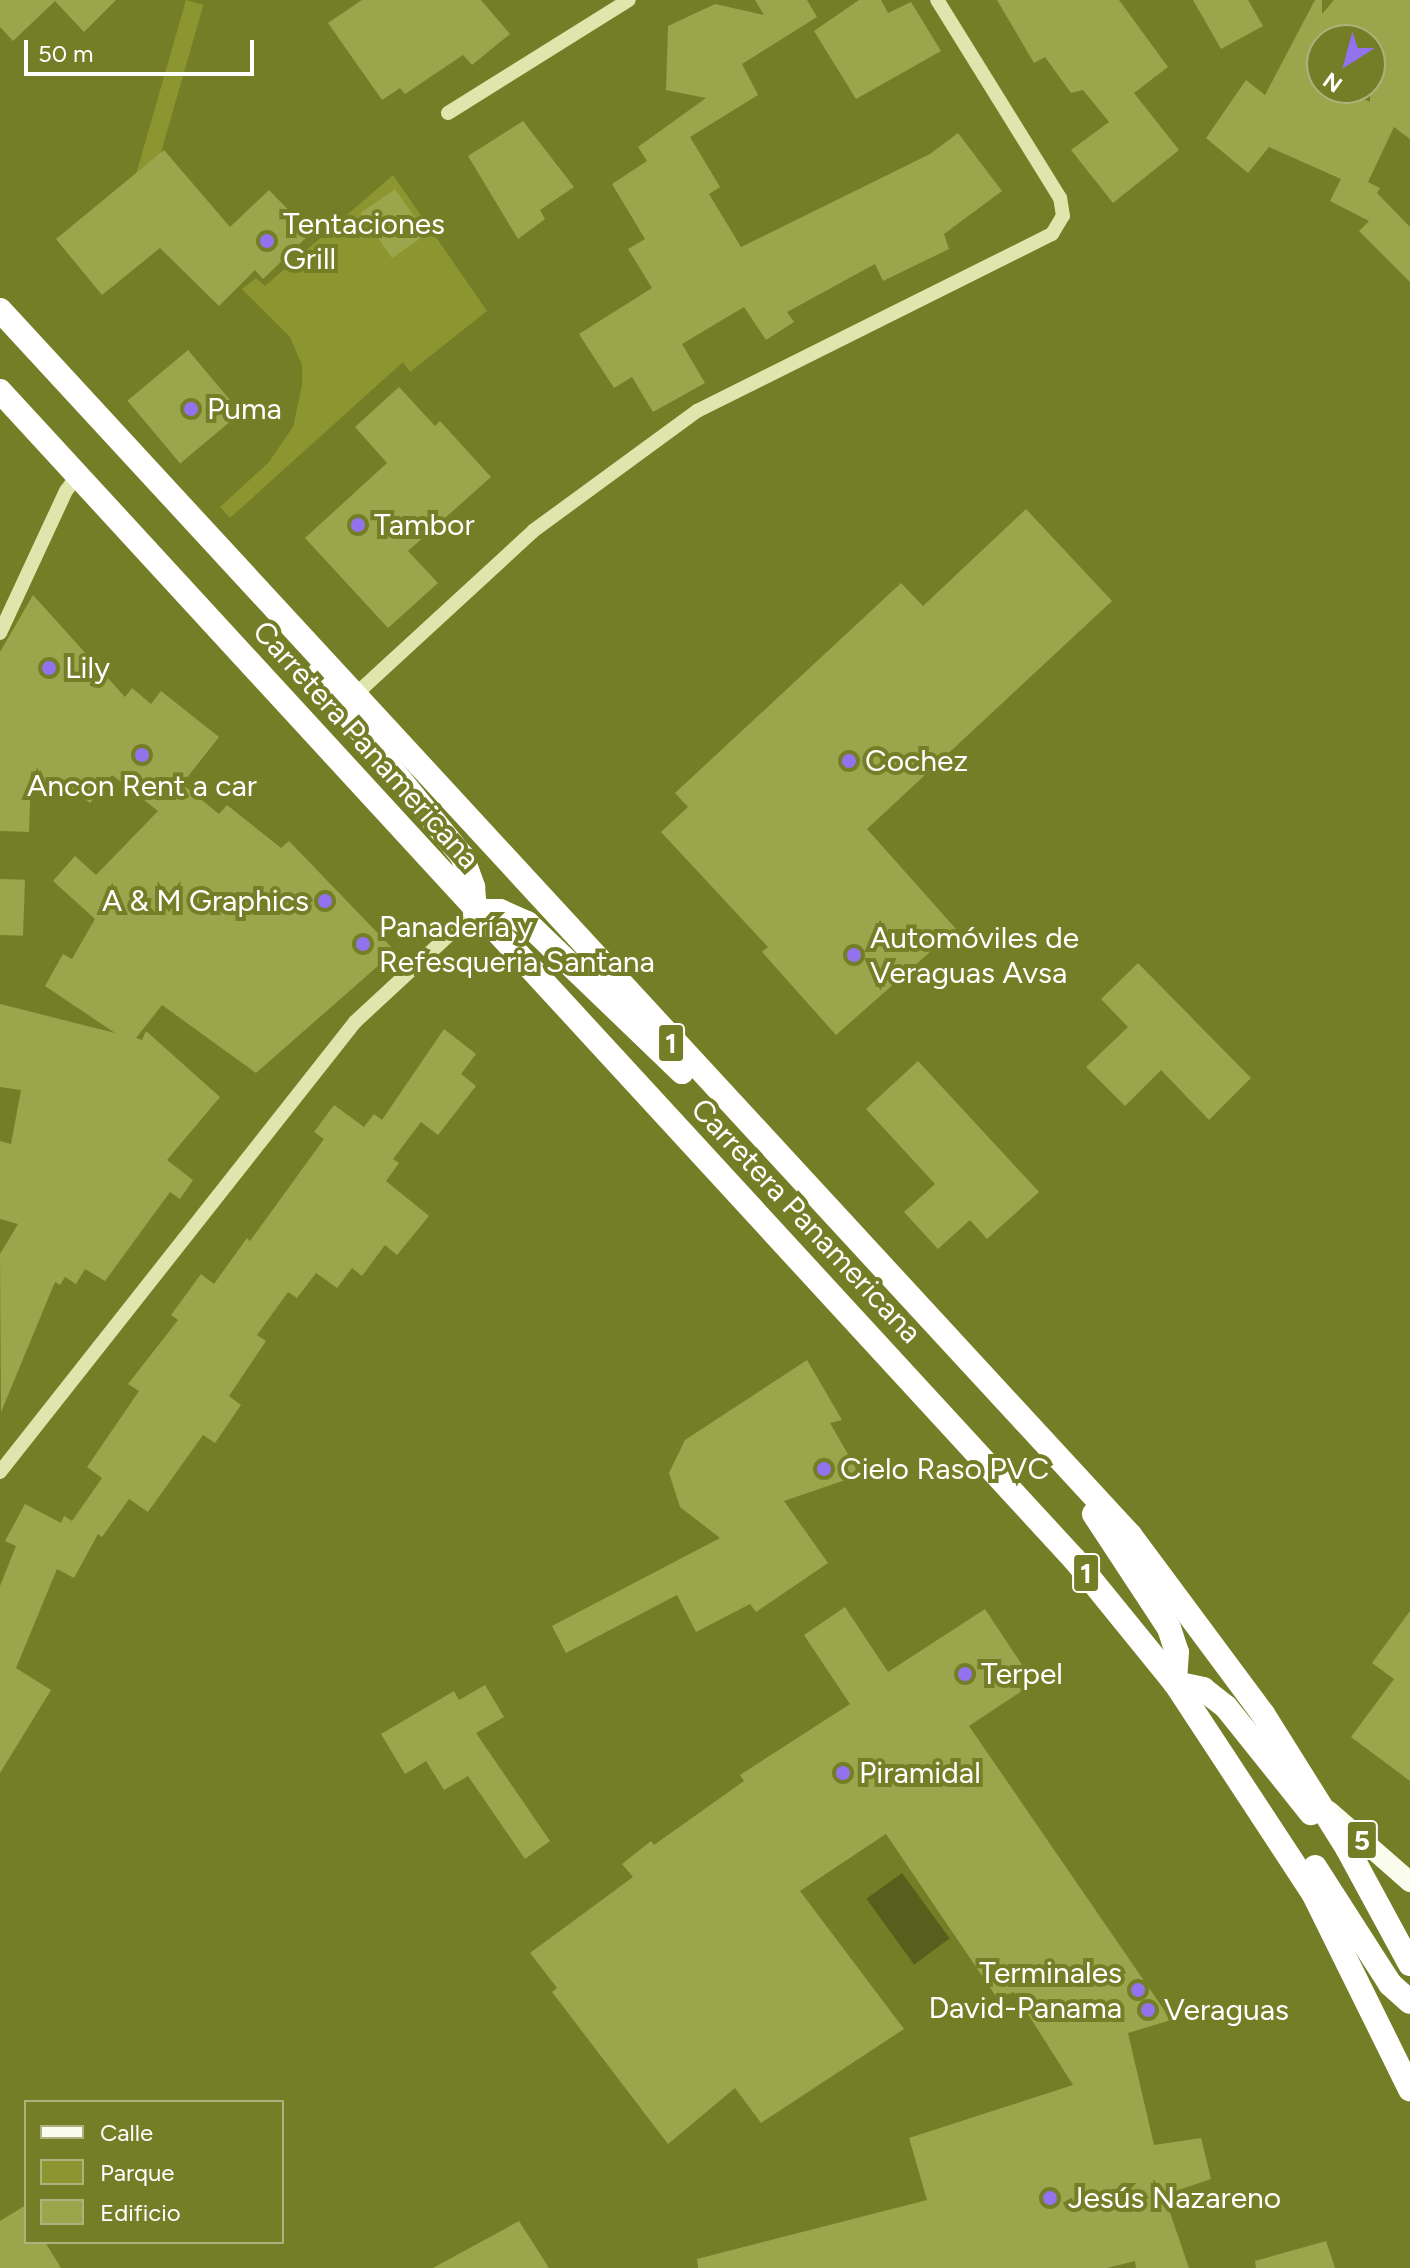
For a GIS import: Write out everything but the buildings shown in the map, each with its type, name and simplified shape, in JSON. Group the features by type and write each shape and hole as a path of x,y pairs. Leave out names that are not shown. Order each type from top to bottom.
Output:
{"highway":[{"name":"Carretera Panamericana","path":"0,310 356,694 755,1132 1049,1445 1202,1627 1347,1848 1410,1964"},
{"name":"Carretera Panamericana","path":"0,391 1075,1560 1175,1683 1313,1893 1410,2089"},
{"path":"287,621 347,714 462,856 473,887 475,911 500,911 527,923 658,1053 755,1132"},
{"path":"1049,1445 1169,1628 1177,1652 1175,1683 1203,1689 1226,1707 1299,1801 1347,1848"},
{"path":"1252,1798 1305,1851 1390,1984 1410,2002"}],"main road":[{"name":"5","path":"1314,1797 1410,1882"}],"street":[{"path":"448,113 629,0"},
{"path":"356,694 533,531 697,411 1052,234 1063,216 1060,198 937,0"},
{"path":"0,633 66,491 77,476"},
{"path":"0,1472 355,1022 475,911"}],"green space":[{"path":"186,0 203,5 145,208 128,203"},
{"path":"393,175 487,311 410,372 403,362 230,518 220,507 269,462 293,427 302,385 302,365 290,337 242,289 256,278 265,286"}],"shaded area":[{"path":"902,1873 950,1939 914,1964 866,1899"}],"place":[{"name":"Tentaciones Grill","path":"267,241"},
{"name":"Puma","path":"191,409"},
{"name":"Tambor","path":"358,525"},
{"name":"Lily","path":"49,668"},
{"name":"Ancon Rent a car","path":"142,755"},
{"name":"Cochez","path":"849,761"},
{"name":"A & M Graphics","path":"325,901"},
{"name":"Panadería y Refesqueria Santana","path":"363,944"},
{"name":"Automóviles de Veraguas Avsa","path":"854,955"},
{"name":"Cielo Raso PVC","path":"824,1469"},
{"name":"Terpel","path":"965,1674"},
{"name":"Piramidal","path":"843,1773"},
{"name":"Terminales David-Panama","path":"1138,1990"},
{"name":"Veraguas","path":"1148,2010"},
{"name":"Jesús Nazareno","path":"1050,2198"}]}
